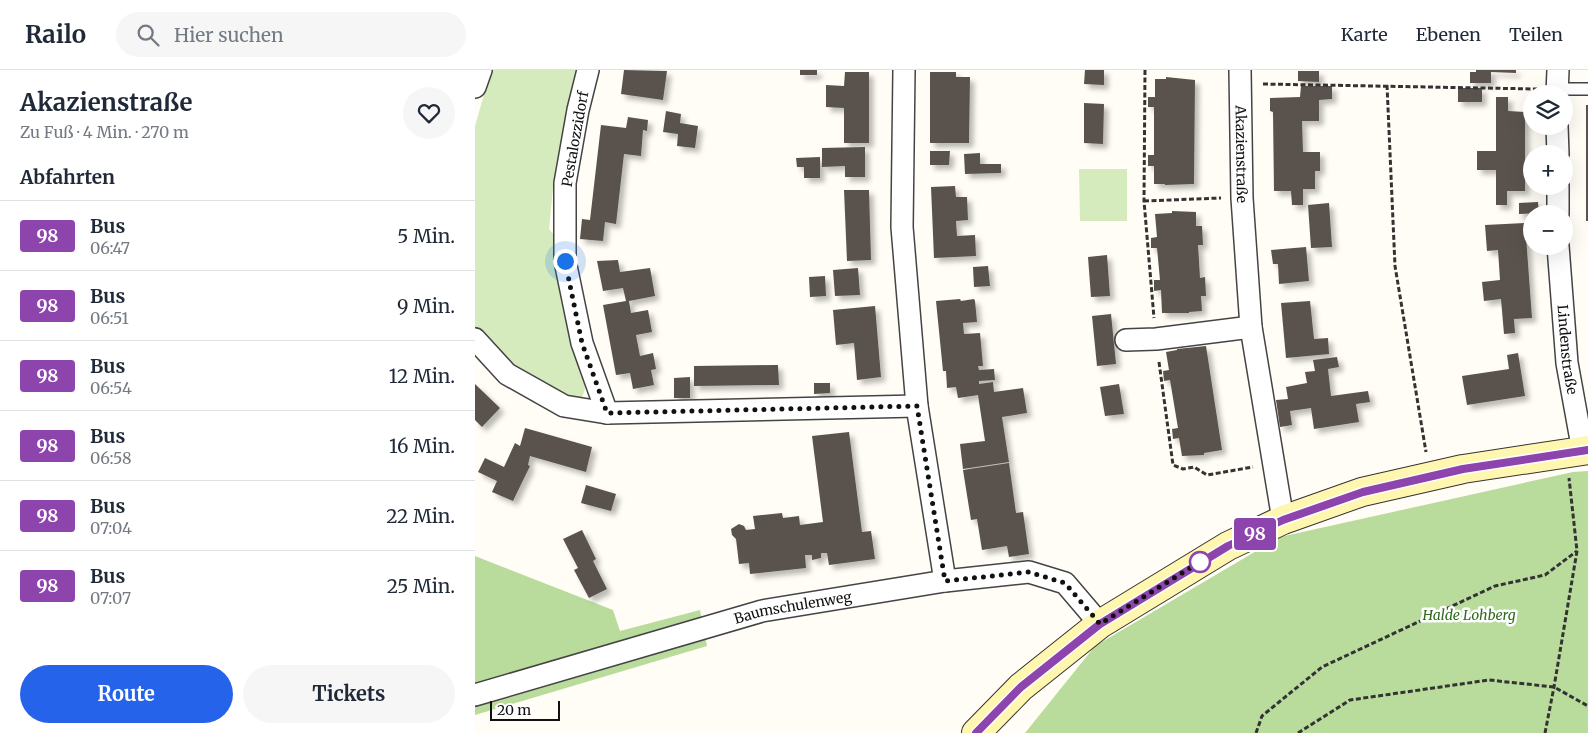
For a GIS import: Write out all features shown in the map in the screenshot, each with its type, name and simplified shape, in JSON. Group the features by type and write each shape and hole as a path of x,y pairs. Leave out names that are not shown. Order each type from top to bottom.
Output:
{"main road":[{"path":"976,733 1021,687 1100,624 1228,546 1283,520 1363,492 1463,469 1579,451"}],"street":[{"path":"475,88 481,70"},
{"name":"Pestalozzidorf","path":"588,70 565,183 565,261 582,343 607,413"},
{"path":"904,70 902,227 917,406 945,581"},
{"name":"Akazienstraße","path":"1240,70 1242,198 1251,328 1283,520"},
{"name":"Lindenstraße","path":"1559,255 1567,363 1579,451"},
{"path":"1126,340 1156,339 1251,328"},
{"path":"475,339 507,374 564,406 607,413 917,406"},
{"name":"Baumschulenweg","path":"475,695 762,611 945,581 1029,572 1065,583 1100,624"}],"lane":[{"path":"1558,84 1588,89"}],"path":[{"path":"1145,70 1144,201 1156,339 1173,465 1183,469 1194,467 1207,475 1274,464"},
{"path":"1259,84 1558,84"},
{"path":"1387,85 1395,266 1431,477"},
{"path":"1144,201 1242,198"},
{"path":"1545,733 1577,550 1579,451"},
{"path":"1256,733 1262,716 1322,667 1495,586 1545,575 1577,550"},
{"path":"1298,733 1350,700 1489,680 1554,687 1588,706"}],"green space":[{"path":"491,70 582,70 562,180 553,188 549,229 557,238 585,389 582,398 578,402 517,370 475,330 475,126"},
{"path":"1079,169 1127,169 1127,221 1080,221"},
{"name":"Halde Lohberg","path":"1588,471 1588,733 1025,733 1095,646 1280,537 1573,472"},
{"path":"475,556 613,610 620,631 700,610 707,646 475,715"}],"building":[{"path":"624,70 667,71 663,100 621,94"},
{"path":"800,70 817,70 817,75 800,75"},
{"path":"1085,70 1104,70 1104,85 1084,84"},
{"path":"1476,70 1516,70 1516,73 1491,72 1491,83 1470,83 1470,72 1476,72"},
{"path":"1298,71 1319,71 1319,82 1298,81"},
{"path":"845,72 869,72 869,143 844,143 844,108 826,107 826,85 844,86"},
{"path":"930,72 956,72 956,77 970,77 969,143 930,143"},
{"path":"1166,77 1195,80 1194,184 1154,184 1154,166 1148,166 1148,155 1154,155 1154,107 1148,107 1148,97 1155,97 1155,79 1166,79"},
{"path":"1301,86 1332,86 1332,99 1319,100 1319,121 1302,121 1303,152 1320,152 1320,171 1315,171 1315,189 1303,189 1303,205 1292,205 1291,191 1274,191 1273,112 1270,111 1270,98 1300,97"},
{"path":"1458,88 1482,88 1482,102 1458,102"},
{"path":"1496,97 1508,97 1508,111 1523,112 1525,145 1523,145 1523,191 1507,191 1507,205 1496,205 1496,170 1477,170 1477,151 1496,151"},
{"path":"1084,103 1104,104 1103,144 1084,143"},
{"path":"1586,105 1588,105 1588,221 1586,221"},
{"path":"666,111 681,114 680,123 698,126 695,148 677,146 678,134 663,132"},
{"path":"628,117 648,120 647,131 643,130 641,156 624,154 616,224 605,222 603,241 580,239 582,219 590,220 601,125 626,128"},
{"path":"865,147 865,177 845,177 845,166 822,167 822,148"},
{"path":"930,151 950,151 949,165 930,165"},
{"path":"980,153 980,164 1001,164 1001,173 965,174 964,154"},
{"path":"820,157 820,178 804,178 804,167 797,167 796,158"},
{"path":"955,186 956,197 967,197 968,220 956,221 957,236 975,235 976,256 934,258 931,187"},
{"path":"844,190 869,190 871,260 847,261"},
{"path":"1538,202 1538,205 1523,205 1523,214 1519,214 1519,203"},
{"path":"1329,203 1332,247 1311,248 1308,205"},
{"path":"1172,211 1196,212 1196,226 1202,226 1203,245 1198,245 1200,278 1205,277 1206,296 1201,296 1202,311 1162,313 1161,290 1154,291 1154,280 1160,280 1157,248 1151,248 1151,238 1157,237 1155,214 1172,213"},
{"path":"1523,223 1523,255 1527,255 1532,318 1514,319 1515,333 1504,334 1501,299 1484,301 1482,282 1500,280 1498,250 1487,251 1485,225"},
{"path":"1306,247 1309,281 1279,284 1278,264 1273,264 1271,250"},
{"path":"1107,255 1110,296 1091,297 1088,257"},
{"path":"618,260 620,272 650,268 655,296 629,301 631,313 648,310 652,332 636,335 640,356 653,353 656,369 651,370 654,385 633,389 630,373 616,375 603,305 626,301 623,288 603,291 597,261"},
{"path":"988,266 990,286 974,287 973,267"},
{"path":"858,268 860,295 835,296 833,270"},
{"path":"825,276 826,296 810,297 809,277"},
{"path":"960,299 961,301 974,299 975,301 977,322 963,323 964,334 980,333 983,366 978,366 979,370 994,369 995,380 979,381 979,384 993,382 994,392 1023,388 1027,413 1002,417 1009,462 963,469 960,444 985,441 978,395 958,398 956,387 947,388 946,371 943,371 936,301"},
{"path":"1310,301 1314,339 1328,338 1329,354 1286,358 1281,303"},
{"path":"875,306 881,377 857,380 854,343 836,345 833,310"},
{"path":"1111,314 1116,364 1097,366 1092,316"},
{"path":"1206,346 1222,450 1204,453 1204,455 1182,456 1179,438 1173,439 1172,429 1178,428 1170,380 1164,381 1163,371 1169,370 1166,352"},
{"path":"1518,353 1525,396 1467,405 1462,376 1509,369 1507,355"},
{"path":"1337,357 1339,367 1328,369 1331,396 1368,391 1370,402 1356,404 1359,422 1314,429 1311,408 1290,411 1292,425 1280,427 1276,400 1288,399 1286,387 1307,383 1305,372 1315,371 1313,360"},
{"path":"778,365 779,385 694,386 694,366"},
{"path":"690,377 690,398 674,398 674,378"},
{"path":"814,383 830,383 830,393 814,394"},
{"path":"475,384 500,408 482,427 475,420"},
{"path":"1119,384 1124,414 1105,416 1100,387"},
{"path":"525,428 592,447 586,472 530,456 528,465 530,466 513,501 492,492 497,481 478,472 485,458 504,467 515,443 520,446"},
{"path":"849,432 862,532 871,531 875,559 829,565 827,553 821,553 821,558 812,560 812,555 805,555 806,568 750,574 749,563 739,564 736,539 732,535 731,529 739,524 744,526 746,530 755,529 753,516 782,513 783,518 799,516 800,525 823,522 812,436"},
{"path":"1009,463 1016,513 1023,512 1029,554 1009,557 1007,546 982,550 977,519 971,520 963,470"},
{"path":"586,485 616,494 611,511 581,503"},
{"path":"582,530 596,559 593,561 607,589 589,598 574,570 578,568 563,539"}],"bus line":[{"name":"98","path":"976,733 1021,687 1100,624 1151,591 1228,546 1283,520 1363,492 1463,469 1588,450"}],"route":[{"path":"565,261 582,343 607,413 917,406 945,581 1029,572 1065,583 1100,624 1200,562"}]}
